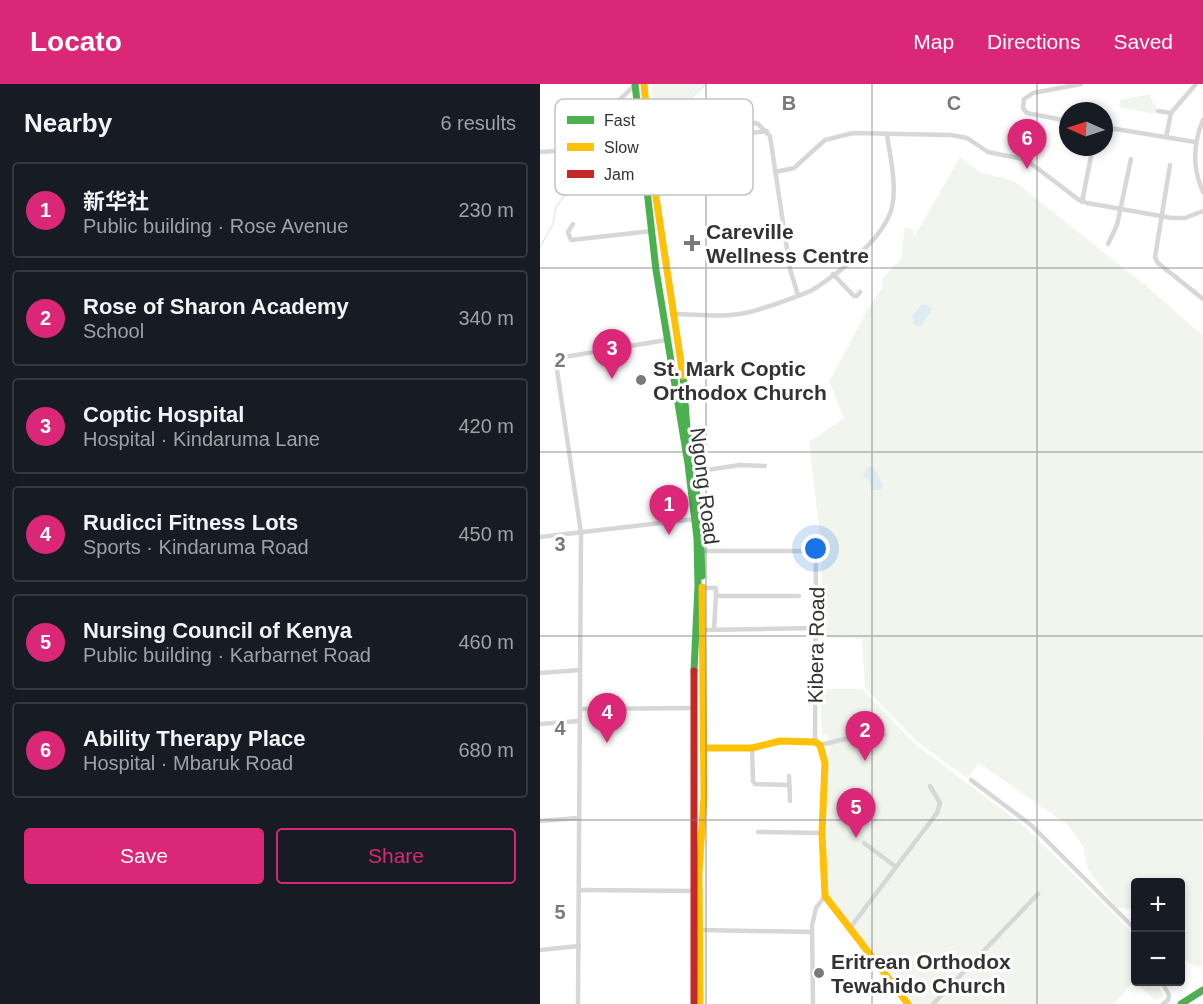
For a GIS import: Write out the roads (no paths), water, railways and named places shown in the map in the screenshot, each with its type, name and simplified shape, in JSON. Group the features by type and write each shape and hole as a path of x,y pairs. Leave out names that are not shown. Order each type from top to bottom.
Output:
{"main road":[{"name":"Ngong Road","path":"635,84 637,99"},
{"name":"Ngong Road","path":"644,84 645,99"},
{"name":"Ngong Road","path":"650,195 659,295 688,464 695,519 698,586 694,682 694,1004"},
{"name":"Ngong Road","path":"655,195 681,368 702,551 704,796 699,873 700,1004"},
{"path":"659,295 663,288 667,288 669,292"},
{"path":"671,372 677,374 681,368"},
{"path":"694,682 700,677 704,683"},
{"path":"704,748 752,748 780,741 818,743 825,764 822,833 825,896 908,1004"},
{"path":"694,795 698,800 704,796"},
{"path":"1181,1004 1203,990"}],"street":[{"path":"621,99 635,84"},
{"path":"1059,119 1028,113 1023,108 1024,99 1033,93 1081,84"},
{"path":"1166,137 1171,113 1196,84"},
{"path":"626,95 635,99"},
{"path":"1158,111 1171,113"},
{"path":"1203,120 1195,142 1196,171 1203,192"},
{"path":"753,122 767,131 770,136 790,269 798,295"},
{"path":"1113,129 1195,142"},
{"path":"753,133 767,131"},
{"path":"775,172 794,168 825,140 848,134 951,135 967,138 988,152 1029,162 1082,202 1161,217 1185,218 1203,211"},
{"path":"672,314 709,316 746,313 813,290 834,274 873,240 888,218 893,189 887,134"},
{"path":"540,152 555,151"},
{"path":"1082,202 1091,156"},
{"path":"1108,244 1116,231 1131,159"},
{"path":"1170,165 1155,250 1156,261 1203,299"},
{"path":"573,224 568,232 571,240 652,231"},
{"path":"834,274 854,296 860,292"},
{"path":"578,1004 581,533 556,363 560,358 573,355 666,340"},
{"path":"693,472 740,465 765,466"},
{"path":"540,537 695,519"},
{"name":"Kibera Road","path":"702,551 812,552 817,557 818,743"},
{"path":"702,588 716,588 714,630"},
{"path":"716,595 799,596"},
{"path":"703,630 816,628"},
{"path":"540,673 580,670"},
{"path":"580,709 694,708"},
{"path":"540,724 579,721"},
{"path":"818,743 858,736 884,735"},
{"path":"752,748 755,784 789,785"},
{"path":"789,776 790,801"},
{"path":"971,780 1031,825 1131,925"},
{"path":"850,928 937,813 940,803 930,786"},
{"path":"540,821 579,818"},
{"path":"758,832 822,833"},
{"path":"864,843 896,867"},
{"path":"580,890 694,891"},
{"path":"933,1004 1038,894"},
{"path":"813,1004 814,913 825,896"},
{"path":"700,930 812,932"},
{"path":"540,950 579,946"},
{"path":"1163,1004 1168,1000 1169,995 1164,986"}],"waterway":[{"path":"690,99 706,84"},
{"path":"540,247 553,224 556,207 565,195"}],"place":[{"name":"Ability Therapy Place","path":"1027,169"},
{"name":"Careville Wellness Centre","path":"692,243"},
{"name":"Coptic Hospital","path":"612,379"},
{"name":"St. Mark Coptic Orthodox Church","path":"641,380"},
{"name":"新华社","path":"669,535"},
{"name":"Rudicci Fitness Lots","path":"607,743"},
{"name":"Rose of Sharon Academy","path":"865,761"},
{"name":"Nursing Council of Kenya","path":"856,838"},
{"name":"Eritrean Orthodox Tewahido Church","path":"819,973"}]}
